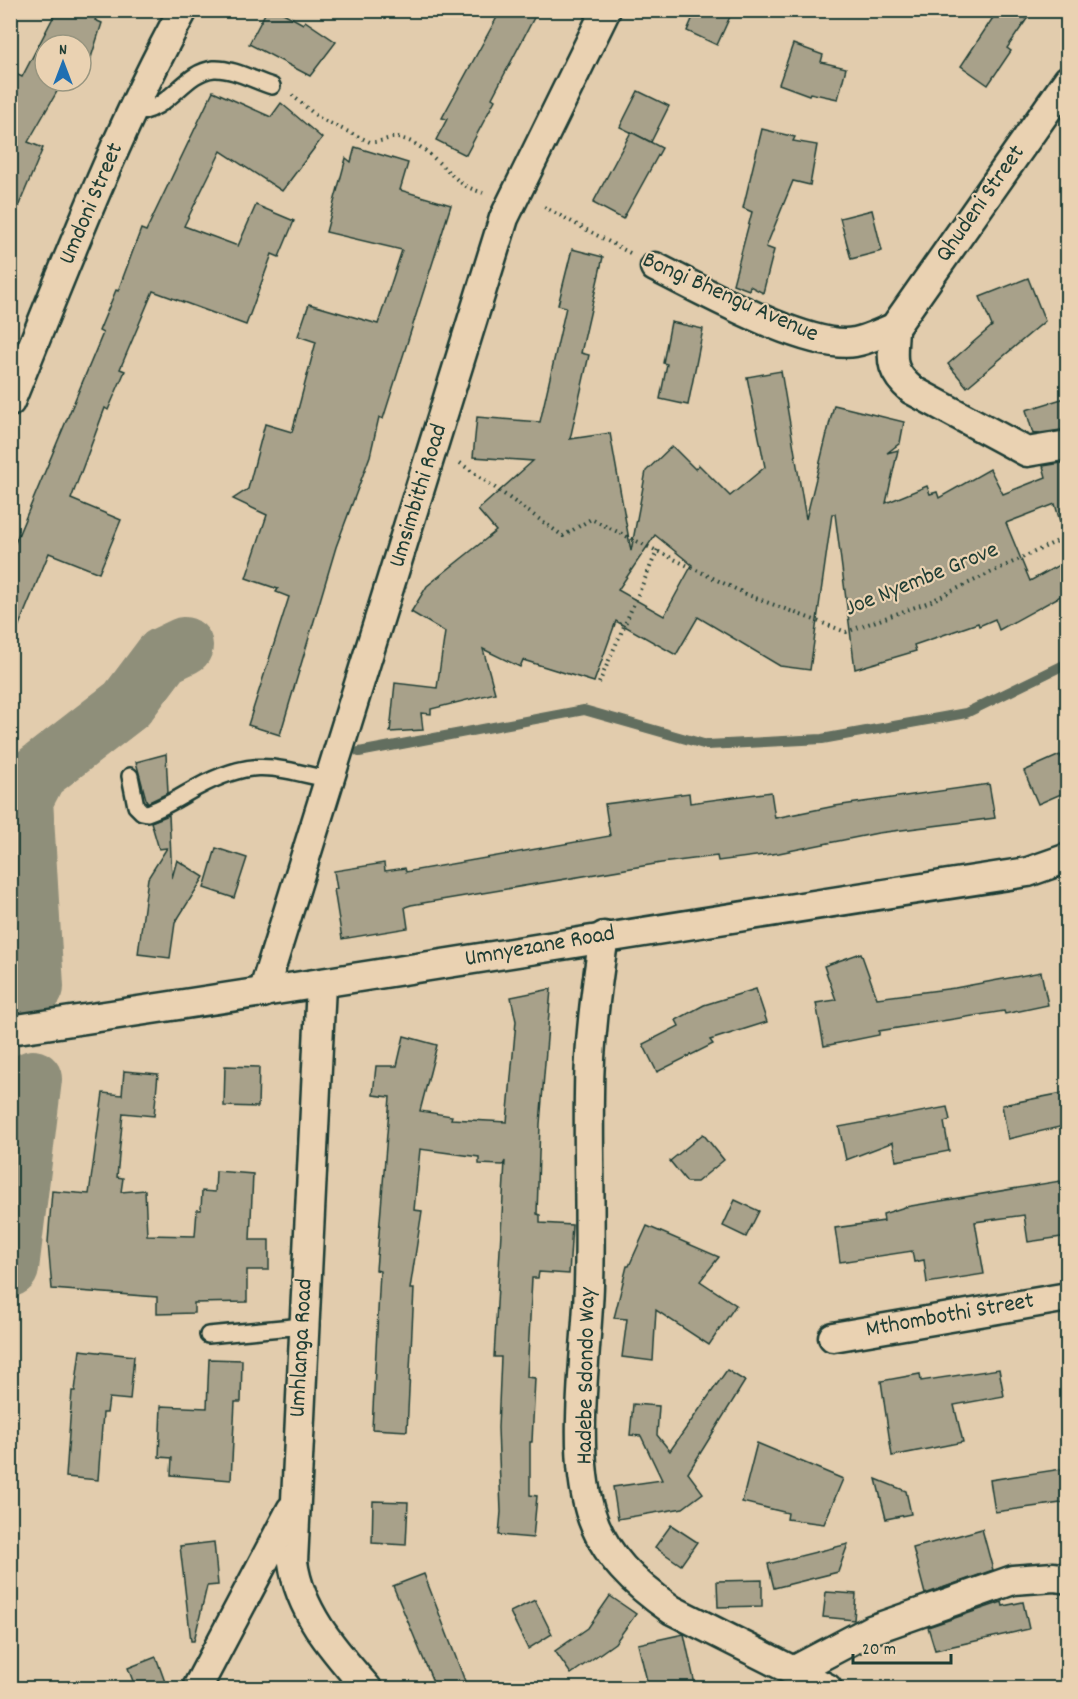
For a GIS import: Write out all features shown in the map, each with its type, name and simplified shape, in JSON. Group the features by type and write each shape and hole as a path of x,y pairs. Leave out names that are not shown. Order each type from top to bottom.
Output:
{"street":[{"name":"Umdoni Street","path":"10,402 131,113 183,10"},
{"name":"Umsimbithi Road","path":"263,993 504,218 606,10"},
{"name":"Qhudeni Street","path":"894,327 1068,80"},
{"name":"Bongi Bhengu Avenue","path":"655,267 770,321 825,340 856,342 894,327"},
{"path":"894,327 892,365 901,381 912,390 1027,452 1068,445"},
{"name":"Umnyezane Road","path":"10,1030 321,984 604,936 1028,872 1068,858"},
{"name":"Hadebe Sdondo Way","path":"604,936 592,1023 588,1092 589,1285 582,1402 585,1491 590,1513 603,1543 648,1594 672,1610 795,1670 826,1689"},
{"name":"Umhlanga Road","path":"321,984 294,1503 293,1562 296,1583 306,1607 332,1647 367,1689"},
{"name":"Mthombothi Street","path":"833,1336 1068,1297"},
{"path":"197,1689 294,1503"},
{"path":"795,1670 870,1630 1013,1580 1054,1576 1068,1579"}],"lane":[{"path":"131,113 144,113 159,106 204,71 230,71 272,86"},
{"path":"130,776 136,806 142,812 147,813 225,772 242,767 281,768 330,780"},
{"path":"208,1335 303,1326"}],"path":[{"name":"Bongi Bhengu Avenue","path":"272,86 290,93 319,118 370,142 379,143 393,138 416,145 442,164 465,186 514,199 655,267"},
{"name":"Joe Nyembe Grove","path":"435,445 563,536 591,519 658,549 748,594 846,632 928,602 1068,536"},
{"path":"599,683 658,549"}],"building":[{"path":"57,10 100,10 95,20 102,23 93,51 93,33 45,33"},
{"path":"267,10 278,10 303,24 305,21 336,42 310,76 249,44"},
{"path":"501,10 538,10 492,98 495,100 466,155 436,140 447,119 442,118"},
{"path":"696,10 733,10 717,45 687,31"},
{"path":"998,10 1033,10 1007,48 1011,51 988,85 961,66"},
{"path":"793,44 823,55 821,62 846,68 838,99 810,93 809,95 779,84"},
{"path":"33,56 33,93 56,93 28,142 43,148 10,226 10,71 22,77"},
{"path":"213,91 271,117 281,103 322,138 282,191 221,151 184,226 238,246 256,205 294,221 279,257 272,254 246,325 153,291 120,369 125,371 108,410 105,408 71,499 121,520 99,573 49,553 10,647 10,555 103,333 99,331 116,290 118,291 141,229 146,231"},
{"path":"638,91 669,106 651,142 620,127"},
{"path":"762,129 795,137 793,141 817,145 810,185 793,181 766,247 774,250 763,293 750,286 749,290 733,284 752,212 743,208"},
{"path":"631,132 662,148 623,219 593,203"},
{"path":"355,147 408,163 400,190 451,205 383,419 379,417 370,456 336,547 280,735 248,725 289,597 276,592 278,589 246,578 267,515 233,499 248,489 265,424 292,432 316,342 298,336 309,304 378,324 402,250 326,232 346,158 351,162"},
{"path":"872,210 882,251 851,259 840,218"},
{"path":"572,249 603,257 581,353 589,355 570,439 610,433 631,551 646,471 672,446 695,469 699,465 730,496 765,467 747,377 781,371 806,519 834,405 904,422 900,443 887,453 898,450 886,503 927,486 930,494 937,492 939,498 990,469 1003,494 1046,477 1043,466 1068,462 1068,524 1061,525 1055,504 1006,523 1030,581 1059,565 1068,580 1068,592 999,630 995,619 979,626 978,623 914,645 916,651 855,669 835,514 832,514 810,670 780,666 698,617 676,655 616,621 594,682 523,660 520,667 483,649 495,693 431,709 431,714 421,713 423,730 390,732 395,683 437,688 445,632 411,612 427,586 496,531 478,510 533,461 473,457 477,417 540,422 566,307 558,305","holes":["655,535 692,565 664,616 618,590"]},
{"path":"1028,278 1045,321 967,387 948,364 992,326 980,297"},
{"path":"671,322 703,329 688,405 660,399 667,364 663,363"},
{"path":"1068,397 1068,429 1033,434 1026,410"},
{"path":"166,754 168,793 147,803 136,762"},
{"path":"1060,755 1068,771 1068,791 1038,804 1024,771"},
{"path":"989,784 995,818 878,833 779,853 718,861 717,856 661,863 411,905 405,907 408,928 342,939 334,889 337,889 334,871 384,863 385,871 405,868 406,872 610,836 605,804 689,793 690,803 771,792 775,818 835,806"},
{"path":"169,815 172,878 177,860 204,877 175,923 170,958 138,954 148,878 167,848 159,849 151,822"},
{"path":"216,848 247,858 234,898 204,888"},
{"path":"861,953 877,998 955,988 1041,972 1048,1005 1005,1014 1004,1011 879,1031 879,1035 824,1046 816,1003 836,1000 824,966"},
{"path":"551,989 540,1124 537,1214 540,1215 540,1223 572,1225 569,1274 539,1272 538,1278 532,1278 527,1377 535,1378 532,1442 530,1442 530,1495 537,1496 533,1538 499,1535 501,1512 498,1428 501,1357 494,1357 505,1161 503,1165 479,1164 479,1157 420,1149 414,1210 422,1211 410,1289 414,1289 407,1431 372,1429 380,1271 376,1270 390,1097 373,1095 376,1066 397,1066 404,1036 437,1045 420,1111 452,1116 451,1119 507,1122 516,1021 511,997"},
{"path":"756,989 767,1022 710,1040 713,1044 657,1072 643,1044 679,1026 676,1020 704,1005"},
{"path":"225,1066 259,1067 258,1107 224,1106"},
{"path":"124,1071 158,1074 154,1116 123,1113 117,1177 123,1178 121,1192 145,1190 147,1235 195,1236 197,1210 201,1210 202,1191 215,1192 216,1171 253,1174 250,1240 269,1240 269,1270 247,1270 247,1302 194,1303 194,1313 157,1314 157,1297 52,1289 48,1242 52,1191 89,1194 103,1093 122,1095"},
{"path":"1068,1092 1068,1125 1008,1139 1002,1105"},
{"path":"947,1107 950,1120 944,1122 949,1151 896,1161 893,1142 846,1160 839,1127"},
{"path":"703,1134 724,1160 697,1182 687,1182 670,1161"},
{"path":"1060,1181 1068,1218 1068,1236 1028,1242 1024,1215 975,1222 984,1274 927,1283 924,1260 914,1262 912,1251 840,1262 835,1228 884,1221 883,1214 905,1207"},
{"path":"735,1200 759,1211 746,1237 723,1226"},
{"path":"647,1226 719,1257 700,1281 736,1305 709,1345 656,1310 653,1361 622,1357 627,1319 614,1318 627,1266"},
{"path":"80,1350 134,1356 130,1400 109,1398 107,1413 103,1413 98,1480 66,1477 72,1391 75,1391"},
{"path":"209,1359 242,1360 241,1402 235,1402 231,1480 171,1475 172,1458 159,1457 161,1406 207,1408"},
{"path":"999,1369 1004,1396 954,1405 963,1442 892,1456 881,1381 920,1374 921,1381"},
{"path":"727,1370 745,1381 688,1473 703,1493 683,1508 618,1519 613,1487 662,1480 641,1436 630,1435 633,1404 659,1406 657,1435 670,1451"},
{"path":"757,1443 843,1479 824,1524 787,1519 788,1513 742,1502"},
{"path":"1068,1468 1068,1502 995,1512 990,1480"},
{"path":"876,1479 906,1491 911,1514 886,1519"},
{"path":"373,1501 408,1502 406,1545 372,1543"},
{"path":"671,1525 697,1542 681,1565 655,1547"},
{"path":"982,1529 993,1570 925,1594 913,1548"},
{"path":"214,1542 218,1585 207,1586 194,1641 191,1641 180,1546"},
{"path":"848,1544 838,1572 774,1588 768,1564"},
{"path":"424,1574 468,1689 436,1689 393,1586"},
{"path":"762,1580 762,1606 718,1607 717,1581"},
{"path":"826,1592 856,1594 854,1620 823,1617"},
{"path":"610,1596 636,1614 615,1643 571,1674 555,1651 588,1628"},
{"path":"535,1600 552,1634 528,1649 510,1612"},
{"path":"1002,1602 1003,1606 1023,1602 1029,1629 935,1650 928,1627"},
{"path":"684,1634 696,1689 649,1689 638,1644"},
{"path":"156,1657 165,1682 146,1689 136,1689 128,1668"}],"waterway":[{"path":"35,987 24,800 38,773 127,704 163,656 184,646"},
{"path":"359,752 584,710 707,745 822,739 966,713 1068,663"},
{"path":"10,1268 33,1079"}]}
